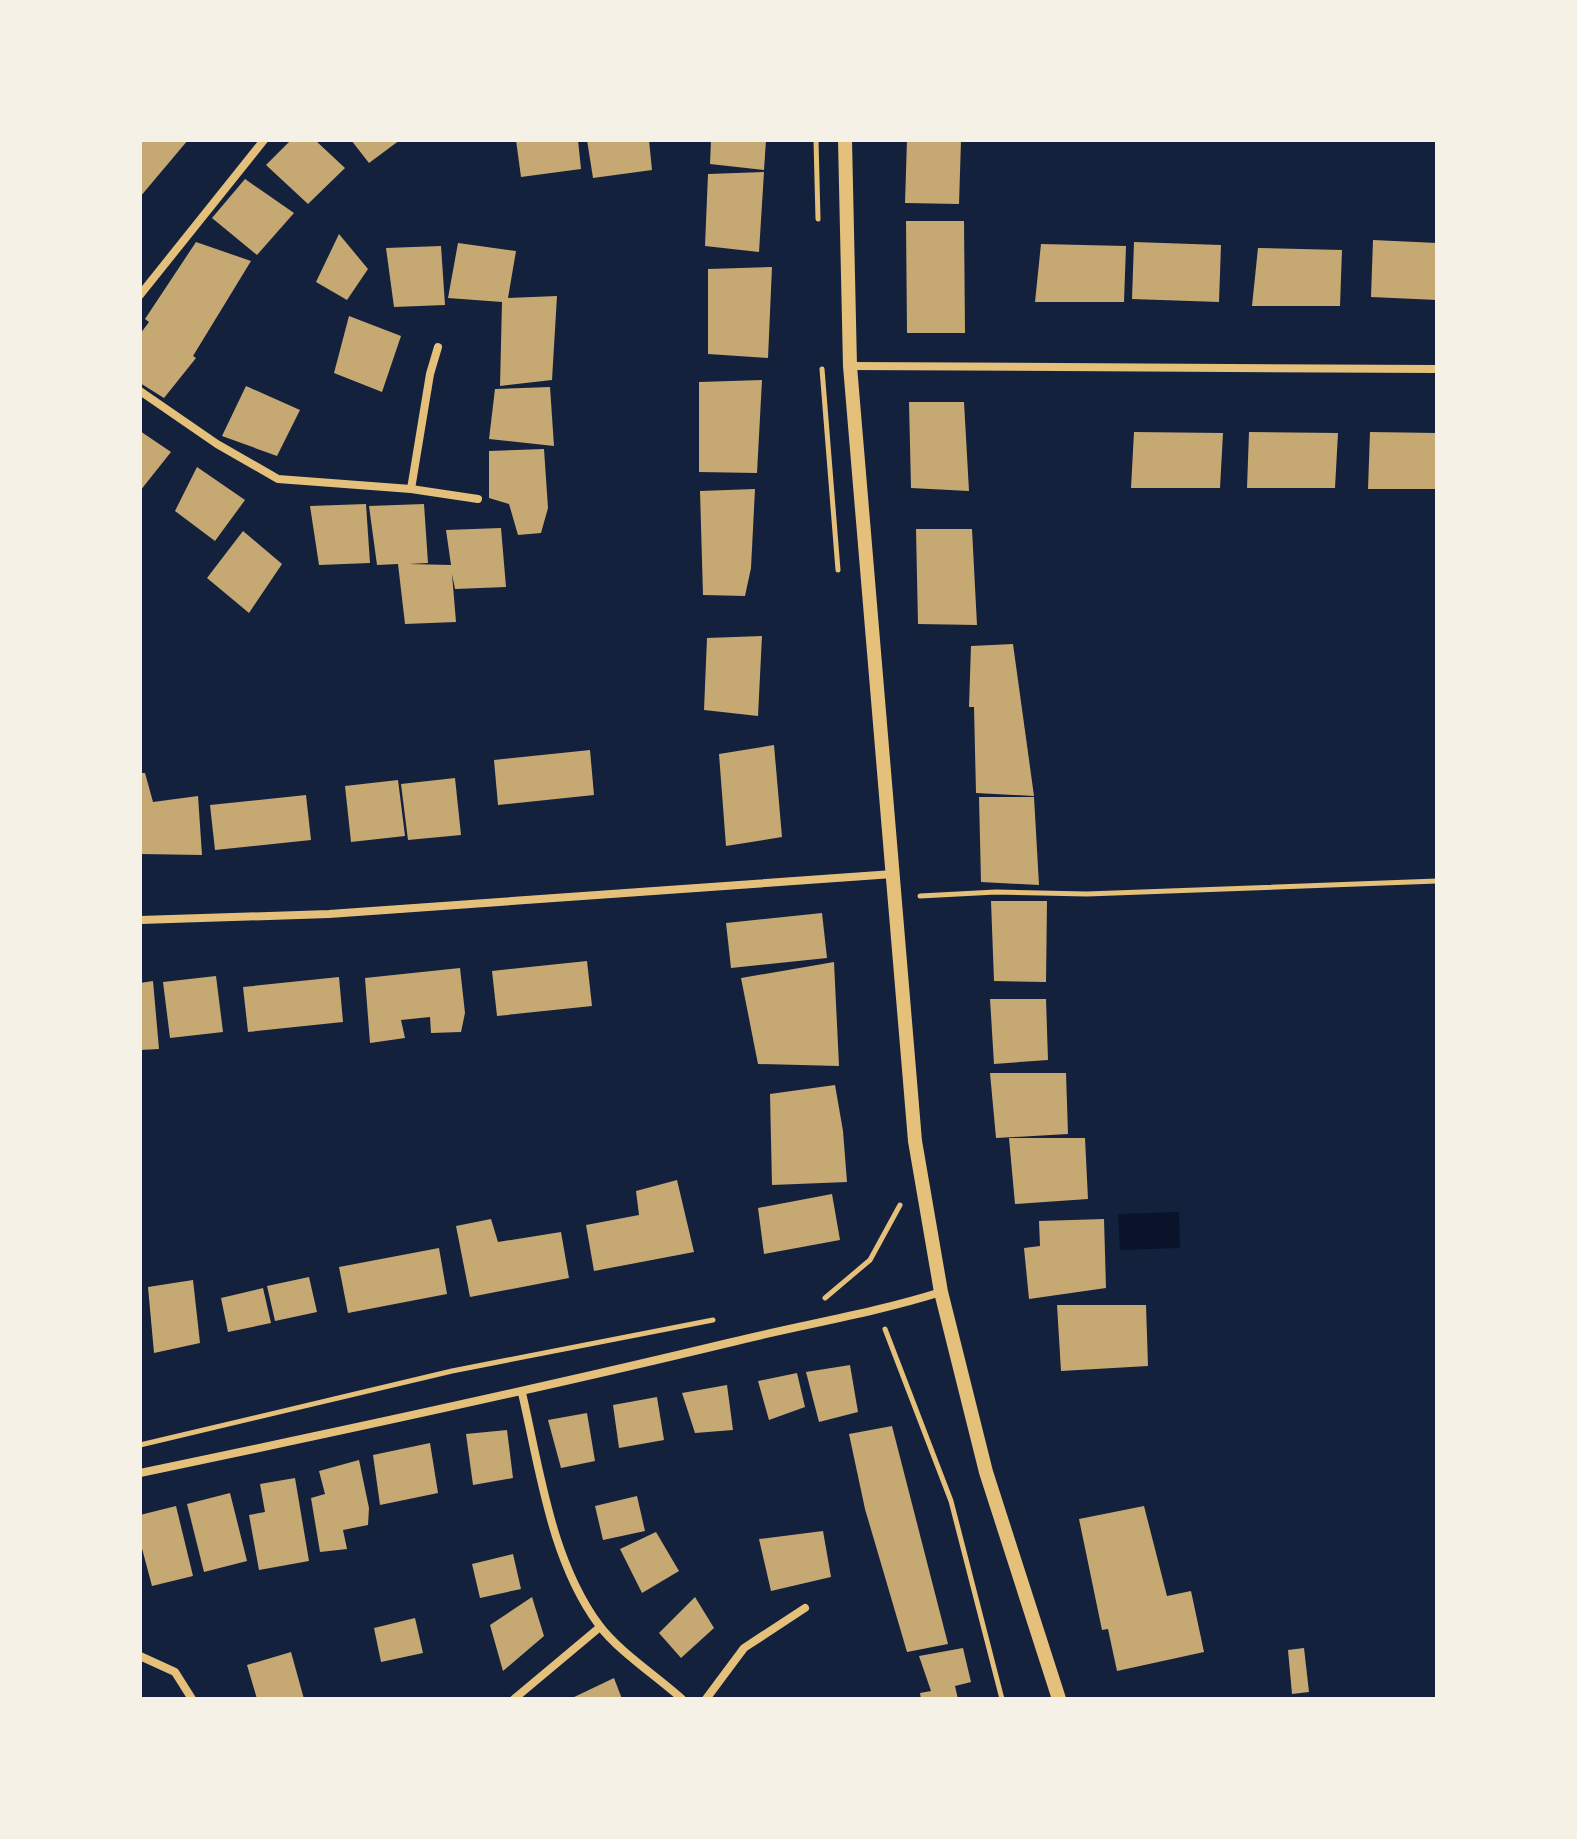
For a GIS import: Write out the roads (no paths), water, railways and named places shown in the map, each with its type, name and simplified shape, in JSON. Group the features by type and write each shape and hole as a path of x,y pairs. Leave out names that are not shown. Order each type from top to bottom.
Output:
{"street":[{"path":"140,295 264,140"},
{"path":"845,140 850,366 915,1141 941,1292 986,1472 1059,1699"},
{"path":"411,489 438,347"},
{"path":"850,366 1437,369"},
{"path":"140,391 217,444 278,479 411,489 478,499"},
{"path":"140,920 329,914 893,874"},
{"path":"140,1473 522,1393 800,1325 881,1311 941,1292"},
{"path":"522,1393 553,1530 600,1627 682,1699"},
{"path":"706,1699 744,1648 805,1608"},
{"path":"514,1699 600,1627"},
{"path":"140,1656 175,1672 192,1699"}],"water":[{"path":"1179,1212 1180,1248 1120,1250 1118,1214"}]}
